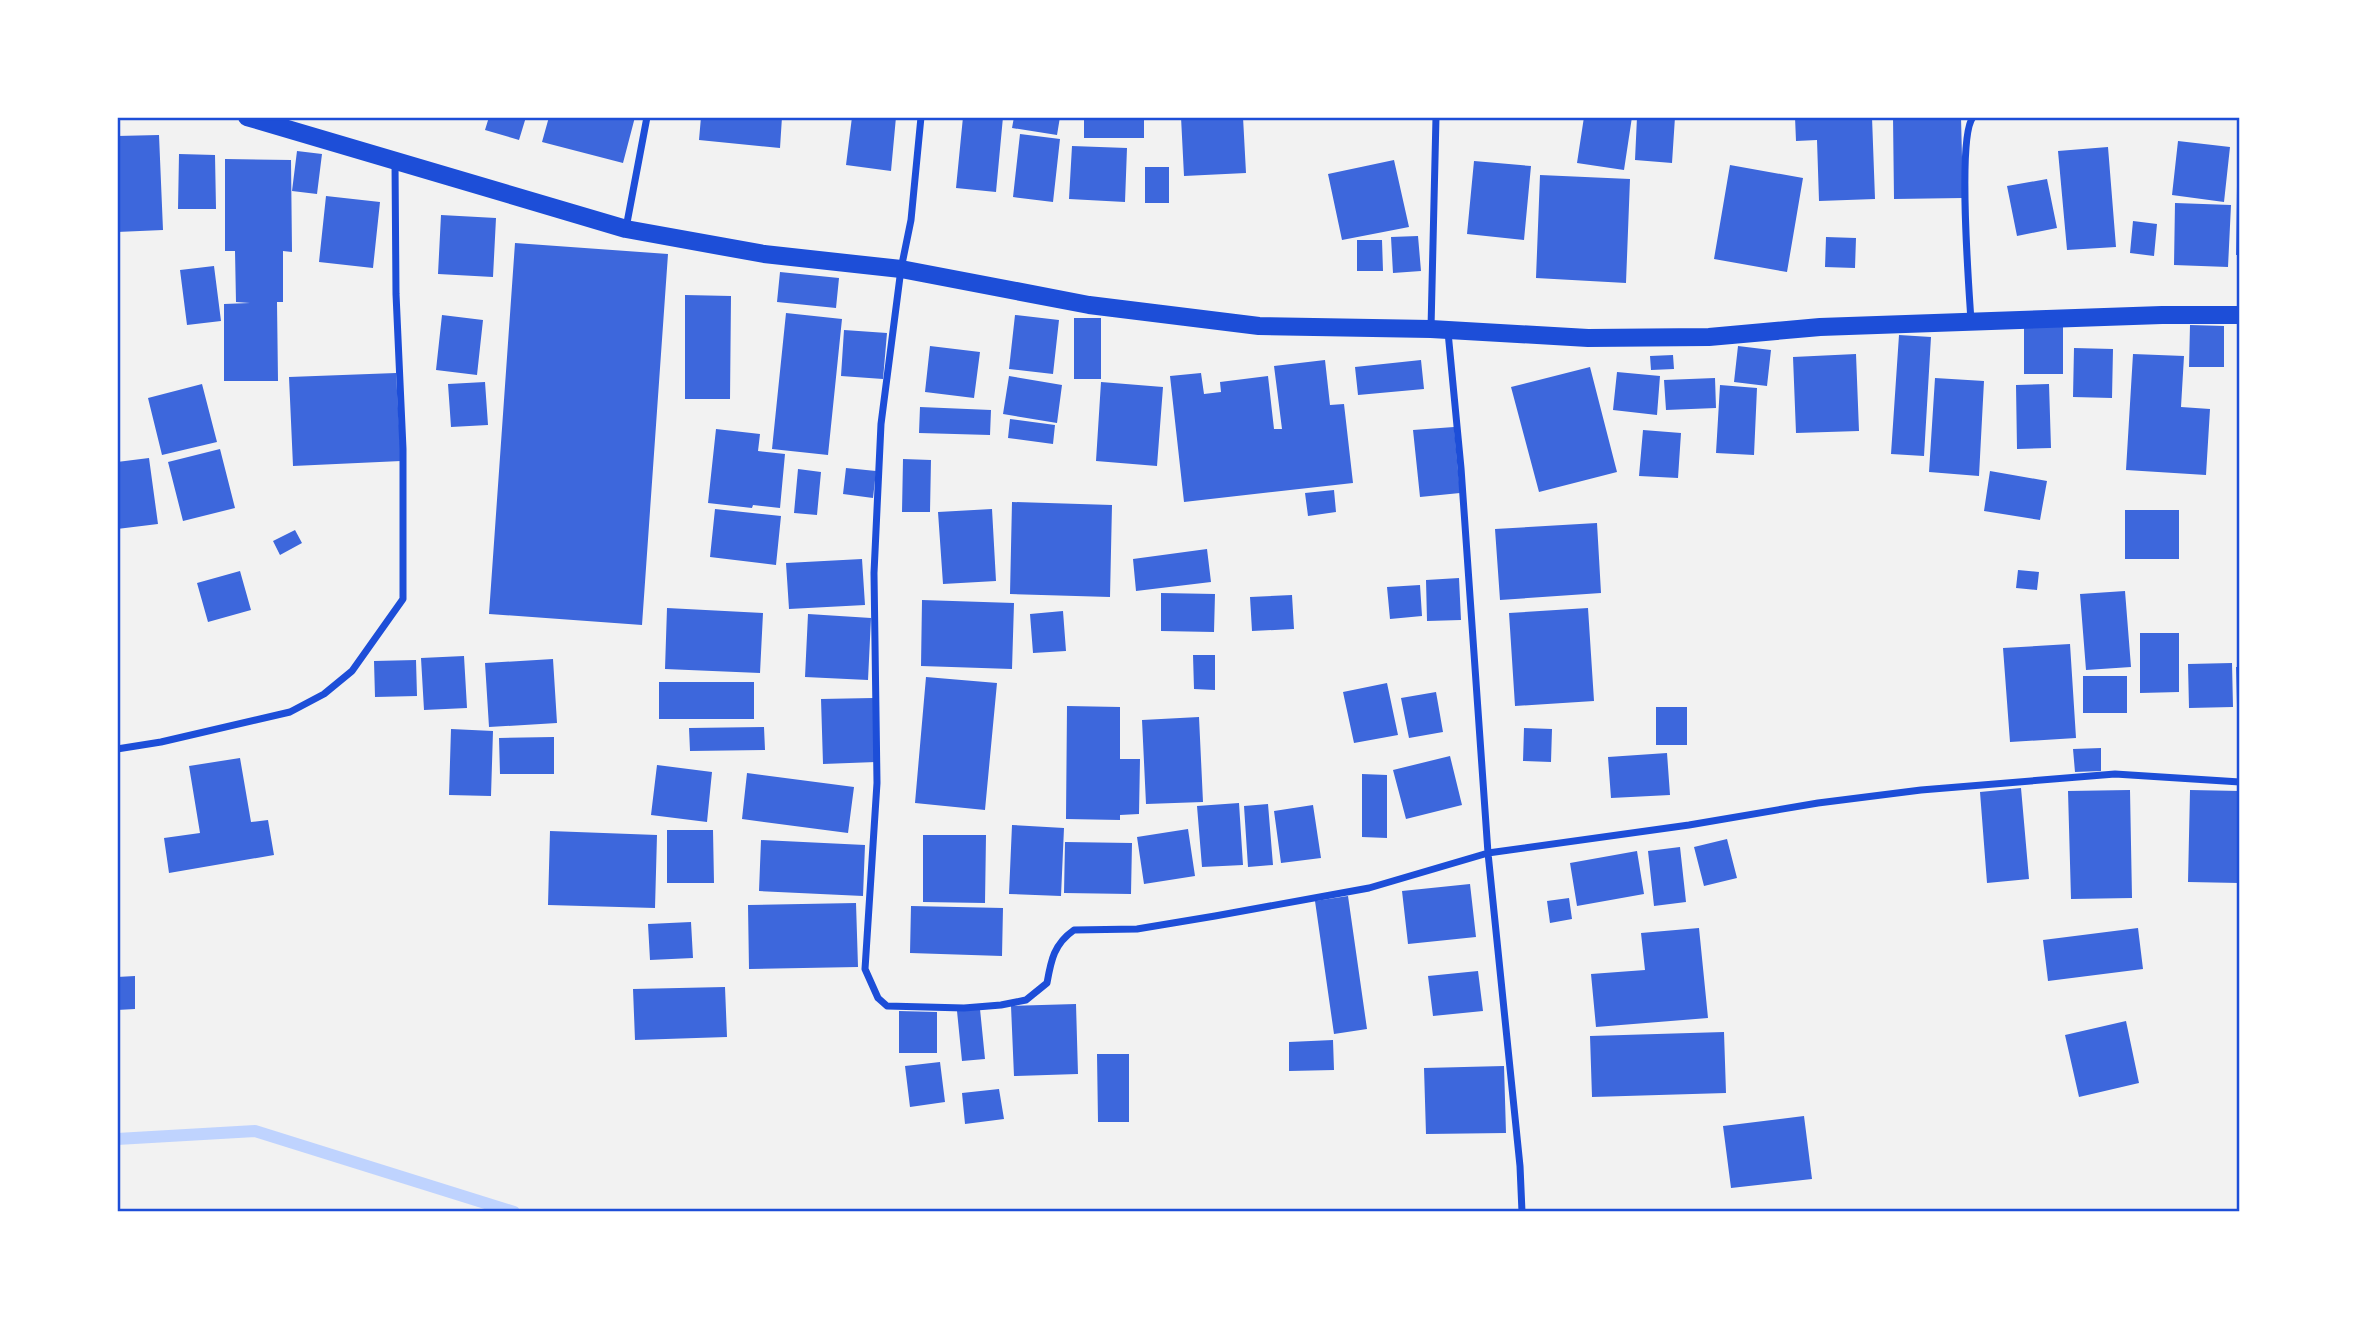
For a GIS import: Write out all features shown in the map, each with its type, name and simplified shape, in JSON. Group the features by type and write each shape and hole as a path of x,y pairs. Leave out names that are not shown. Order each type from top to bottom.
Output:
{"main road":[{"path":"247,117 626,229 764,254 901,269 1089,305 1259,326 1439,330 1588,338 1709,337 1820,327 2162,314 2240,315"}],"street":[{"path":"626,229 647,117"},
{"path":"921,117 911,220 901,269 881,424 874,573 877,783 864,969 878,998 887,1006 964,1008 1026,1000 1047,983 1057,945 1074,930 1137,929 1369,888 1489,853 1921,790 2115,774 2240,782"},
{"path":"1436,117 1439,330 1461,468 1489,853 1520,1166 1522,1212"},
{"path":"1971,322 1966,245 1966,148 1967,126 1972,117"},
{"path":"117,749 161,742 290,712 324,694 352,671 403,599 403,449 396,294 395,162"}],"building":[{"path":"489,117 526,117 519,140 485,130"},
{"path":"549,117 635,117 623,163 542,142"},
{"path":"701,117 782,117 780,148 699,140"},
{"path":"852,117 896,117 891,171 846,165"},
{"path":"963,117 1003,117 996,192 956,188"},
{"path":"1014,117 1060,117 1057,135 1012,128"},
{"path":"1084,117 1144,117 1144,138 1084,138"},
{"path":"1181,117 1243,117 1246,173 1184,176"},
{"path":"1584,117 1632,117 1624,170 1577,163"},
{"path":"1637,117 1675,117 1672,163 1635,160"},
{"path":"1795,117 1872,117 1875,199 1819,201 1817,140 1796,141"},
{"path":"1893,117 1961,117 1963,198 1894,199"},
{"path":"1020,134 1060,139 1053,202 1013,197"},
{"path":"159,135 163,230 117,232 117,136"},
{"path":"2178,141 2230,147 2224,202 2172,195"},
{"path":"1072,146 1127,148 1125,202 1069,199"},
{"path":"2108,147 2116,247 2067,250 2058,151"},
{"path":"297,151 322,154 317,194 292,191"},
{"path":"179,154 215,155 216,209 178,209"},
{"path":"225,159 291,160 292,252 283,251 283,302 277,302 278,381 224,381 224,304 250,303 236,302 235,251 225,251"},
{"path":"1394,160 1409,227 1342,240 1328,174"},
{"path":"1474,161 1531,166 1524,240 1467,234"},
{"path":"1730,165 1803,178 1787,272 1714,259"},
{"path":"1145,167 1169,167 1169,203 1145,203"},
{"path":"1540,175 1630,179 1626,283 1536,278"},
{"path":"2047,179 2057,228 2017,236 2007,186"},
{"path":"2237,186 2240,186 2240,255 2236,255"},
{"path":"326,196 380,202 373,268 319,262"},
{"path":"2175,203 2231,205 2228,267 2174,265"},
{"path":"441,215 496,218 493,277 438,274"},
{"path":"2133,221 2157,224 2154,256 2130,253"},
{"path":"1418,236 1421,271 1393,273 1391,237"},
{"path":"1826,237 1856,238 1855,268 1825,267"},
{"path":"1357,240 1382,240 1383,271 1357,271"},
{"path":"515,243 668,254 642,625 489,614"},
{"path":"214,266 221,321 187,325 180,270"},
{"path":"780,272 839,278 836,308 777,302"},
{"path":"685,295 731,296 730,399 685,399"},
{"path":"786,313 842,319 828,455 772,449"},
{"path":"442,315 483,320 477,375 436,370"},
{"path":"1015,315 1059,320 1053,374 1009,369"},
{"path":"1074,318 1101,318 1101,379 1074,379"},
{"path":"2024,324 2063,325 2063,374 2024,374"},
{"path":"2190,325 2224,326 2224,367 2189,367"},
{"path":"844,330 887,333 883,379 841,376"},
{"path":"1899,335 1931,337 1924,456 1891,454"},
{"path":"930,346 980,352 974,398 925,392"},
{"path":"1738,346 1771,350 1767,386 1734,382"},
{"path":"2074,348 2113,349 2112,398 2073,397"},
{"path":"1856,354 1859,431 1796,433 1793,357"},
{"path":"2133,354 2184,356 2181,407 2210,409 2206,475 2126,470"},
{"path":"1673,355 1674,369 1651,370 1650,356"},
{"path":"1325,360 1330,405 1344,404 1353,483 1184,502 1170,376 1201,373 1204,394 1221,392 1220,382 1268,376 1274,429 1282,429 1274,366"},
{"path":"1421,360 1424,389 1358,395 1355,367"},
{"path":"1590,367 1617,472 1539,492 1511,387"},
{"path":"1617,372 1660,376 1657,415 1613,410"},
{"path":"396,373 401,461 293,466 289,377"},
{"path":"1009,376 1062,385 1057,423 1003,414"},
{"path":"1715,378 1716,408 1666,410 1664,380"},
{"path":"1935,378 1984,381 1979,476 1929,472"},
{"path":"485,382 488,425 451,427 448,384"},
{"path":"1101,382 1163,387 1157,466 1096,461"},
{"path":"202,384 217,442 162,455 148,398"},
{"path":"2049,384 2051,448 2017,449 2016,385"},
{"path":"1720,385 1757,388 1754,455 1716,453"},
{"path":"920,407 991,410 990,435 919,433"},
{"path":"1010,419 1055,425 1053,444 1008,438"},
{"path":"1454,427 1460,493 1420,497 1413,430"},
{"path":"716,429 760,434 758,451 785,454 780,508 708,503"},
{"path":"1643,430 1681,433 1678,478 1639,476"},
{"path":"220,449 235,508 183,521 168,462"},
{"path":"149,458 158,524 117,529 117,462"},
{"path":"903,459 931,460 930,512 902,512"},
{"path":"846,468 876,471 873,498 843,494"},
{"path":"798,469 821,472 817,515 794,513"},
{"path":"1990,471 2047,481 2040,520 1984,511"},
{"path":"1334,490 1336,512 1308,516 1305,493"},
{"path":"1012,502 1112,505 1110,597 1010,594"},
{"path":"715,509 781,516 776,565 710,557"},
{"path":"992,509 996,581 943,584 938,512"},
{"path":"2125,510 2179,510 2179,559 2125,559"},
{"path":"1597,523 1601,593 1500,600 1495,529"},
{"path":"295,530 302,543 280,555 273,541"},
{"path":"1207,549 1211,582 1136,591 1133,559"},
{"path":"862,559 865,605 789,609 786,563"},
{"path":"2018,570 2039,572 2037,590 2016,588"},
{"path":"240,571 251,610 208,622 197,583"},
{"path":"1459,578 1461,620 1427,621 1426,580"},
{"path":"1420,585 1422,616 1390,619 1387,587"},
{"path":"2125,591 2131,667 2086,670 2080,594"},
{"path":"1161,593 1215,594 1214,632 1161,631"},
{"path":"1292,595 1294,629 1252,631 1250,597"},
{"path":"922,600 1014,603 1012,669 921,666"},
{"path":"667,608 763,613 760,673 665,669"},
{"path":"1588,608 1594,701 1515,706 1509,613"},
{"path":"1063,611 1066,651 1033,653 1030,614"},
{"path":"808,614 871,618 868,680 805,677"},
{"path":"2140,633 2179,633 2179,692 2140,693"},
{"path":"2070,644 2076,738 2010,742 2003,648"},
{"path":"1193,655 1215,655 1215,690 1194,689"},
{"path":"464,656 467,708 424,710 421,658"},
{"path":"553,659 557,723 489,727 485,663"},
{"path":"416,660 417,696 375,697 374,661"},
{"path":"2232,663 2233,707 2189,708 2188,664"},
{"path":"2236,667 2240,667 2240,705 2237,705"},
{"path":"2083,676 2127,676 2127,713 2083,713"},
{"path":"926,677 997,683 985,810 915,803"},
{"path":"659,682 754,682 754,719 659,719"},
{"path":"1387,683 1398,735 1354,743 1343,692"},
{"path":"1436,692 1443,732 1409,738 1401,698"},
{"path":"873,698 876,762 823,764 821,699"},
{"path":"1067,706 1120,707 1120,759 1140,759 1139,814 1120,815 1120,820 1066,819"},
{"path":"1656,707 1687,707 1687,745 1656,745"},
{"path":"1199,717 1203,802 1146,804 1142,720"},
{"path":"764,727 765,750 690,751 689,728"},
{"path":"1524,728 1552,729 1551,762 1523,761"},
{"path":"451,729 493,731 491,796 449,795"},
{"path":"554,737 554,774 500,774 499,738"},
{"path":"2101,748 2101,771 2075,772 2073,749"},
{"path":"1667,753 1670,795 1611,798 1608,757"},
{"path":"1450,756 1462,805 1406,819 1393,770"},
{"path":"240,758 251,822 268,820 274,855 169,873 164,838 200,833 189,766"},
{"path":"657,765 712,772 707,822 651,815"},
{"path":"747,773 854,787 848,833 742,819"},
{"path":"1362,774 1387,775 1387,838 1362,837"},
{"path":"2021,788 2029,879 1987,883 1980,792"},
{"path":"2130,790 2132,898 2071,899 2068,791"},
{"path":"2190,790 2240,791 2239,883 2188,882"},
{"path":"1239,803 1243,865 1202,867 1197,806"},
{"path":"1268,804 1273,865 1248,867 1244,806"},
{"path":"1313,805 1321,858 1281,863 1274,811"},
{"path":"1012,825 1064,828 1061,896 1009,894"},
{"path":"1188,829 1195,876 1144,884 1137,837"},
{"path":"667,830 713,830 714,883 667,883"},
{"path":"550,831 657,835 655,908 548,905"},
{"path":"923,835 986,835 985,903 923,902"},
{"path":"1727,839 1737,878 1704,886 1694,847"},
{"path":"761,840 865,845 863,896 759,891"},
{"path":"1065,842 1132,843 1131,894 1064,893"},
{"path":"1680,847 1686,902 1654,906 1648,851"},
{"path":"1637,851 1644,894 1577,906 1570,863"},
{"path":"1470,884 1476,937 1408,944 1402,891"},
{"path":"1348,896 1367,1029 1334,1034 1315,901"},
{"path":"1569,898 1572,919 1550,923 1547,901"},
{"path":"856,903 858,967 749,969 748,905"},
{"path":"911,906 1003,908 1002,956 910,953"},
{"path":"691,922 693,958 650,960 648,924"},
{"path":"1699,928 1708,1018 1596,1027 1591,974 1645,970 1641,933"},
{"path":"2138,928 2143,969 2048,981 2043,940"},
{"path":"1478,971 1483,1011 1433,1016 1428,976"},
{"path":"135,976 135,1009 117,1010 117,977"},
{"path":"725,987 727,1037 635,1040 633,989"},
{"path":"1076,1004 1078,1074 1014,1076 1011,1006"},
{"path":"980,1009 985,1059 962,1061 957,1011"},
{"path":"899,1011 937,1012 937,1053 899,1053"},
{"path":"2126,1021 2139,1083 2079,1097 2065,1035"},
{"path":"1724,1032 1726,1093 1592,1097 1590,1036"},
{"path":"1333,1040 1334,1070 1289,1071 1289,1042"},
{"path":"1097,1054 1129,1054 1129,1122 1098,1122"},
{"path":"940,1062 945,1102 910,1107 905,1066"},
{"path":"1504,1066 1506,1133 1426,1134 1424,1068"},
{"path":"999,1089 1004,1119 965,1124 962,1093"},
{"path":"1804,1116 1812,1179 1731,1188 1723,1126"}],"waterway":[{"path":"117,1139 255,1131 514,1212"}]}
